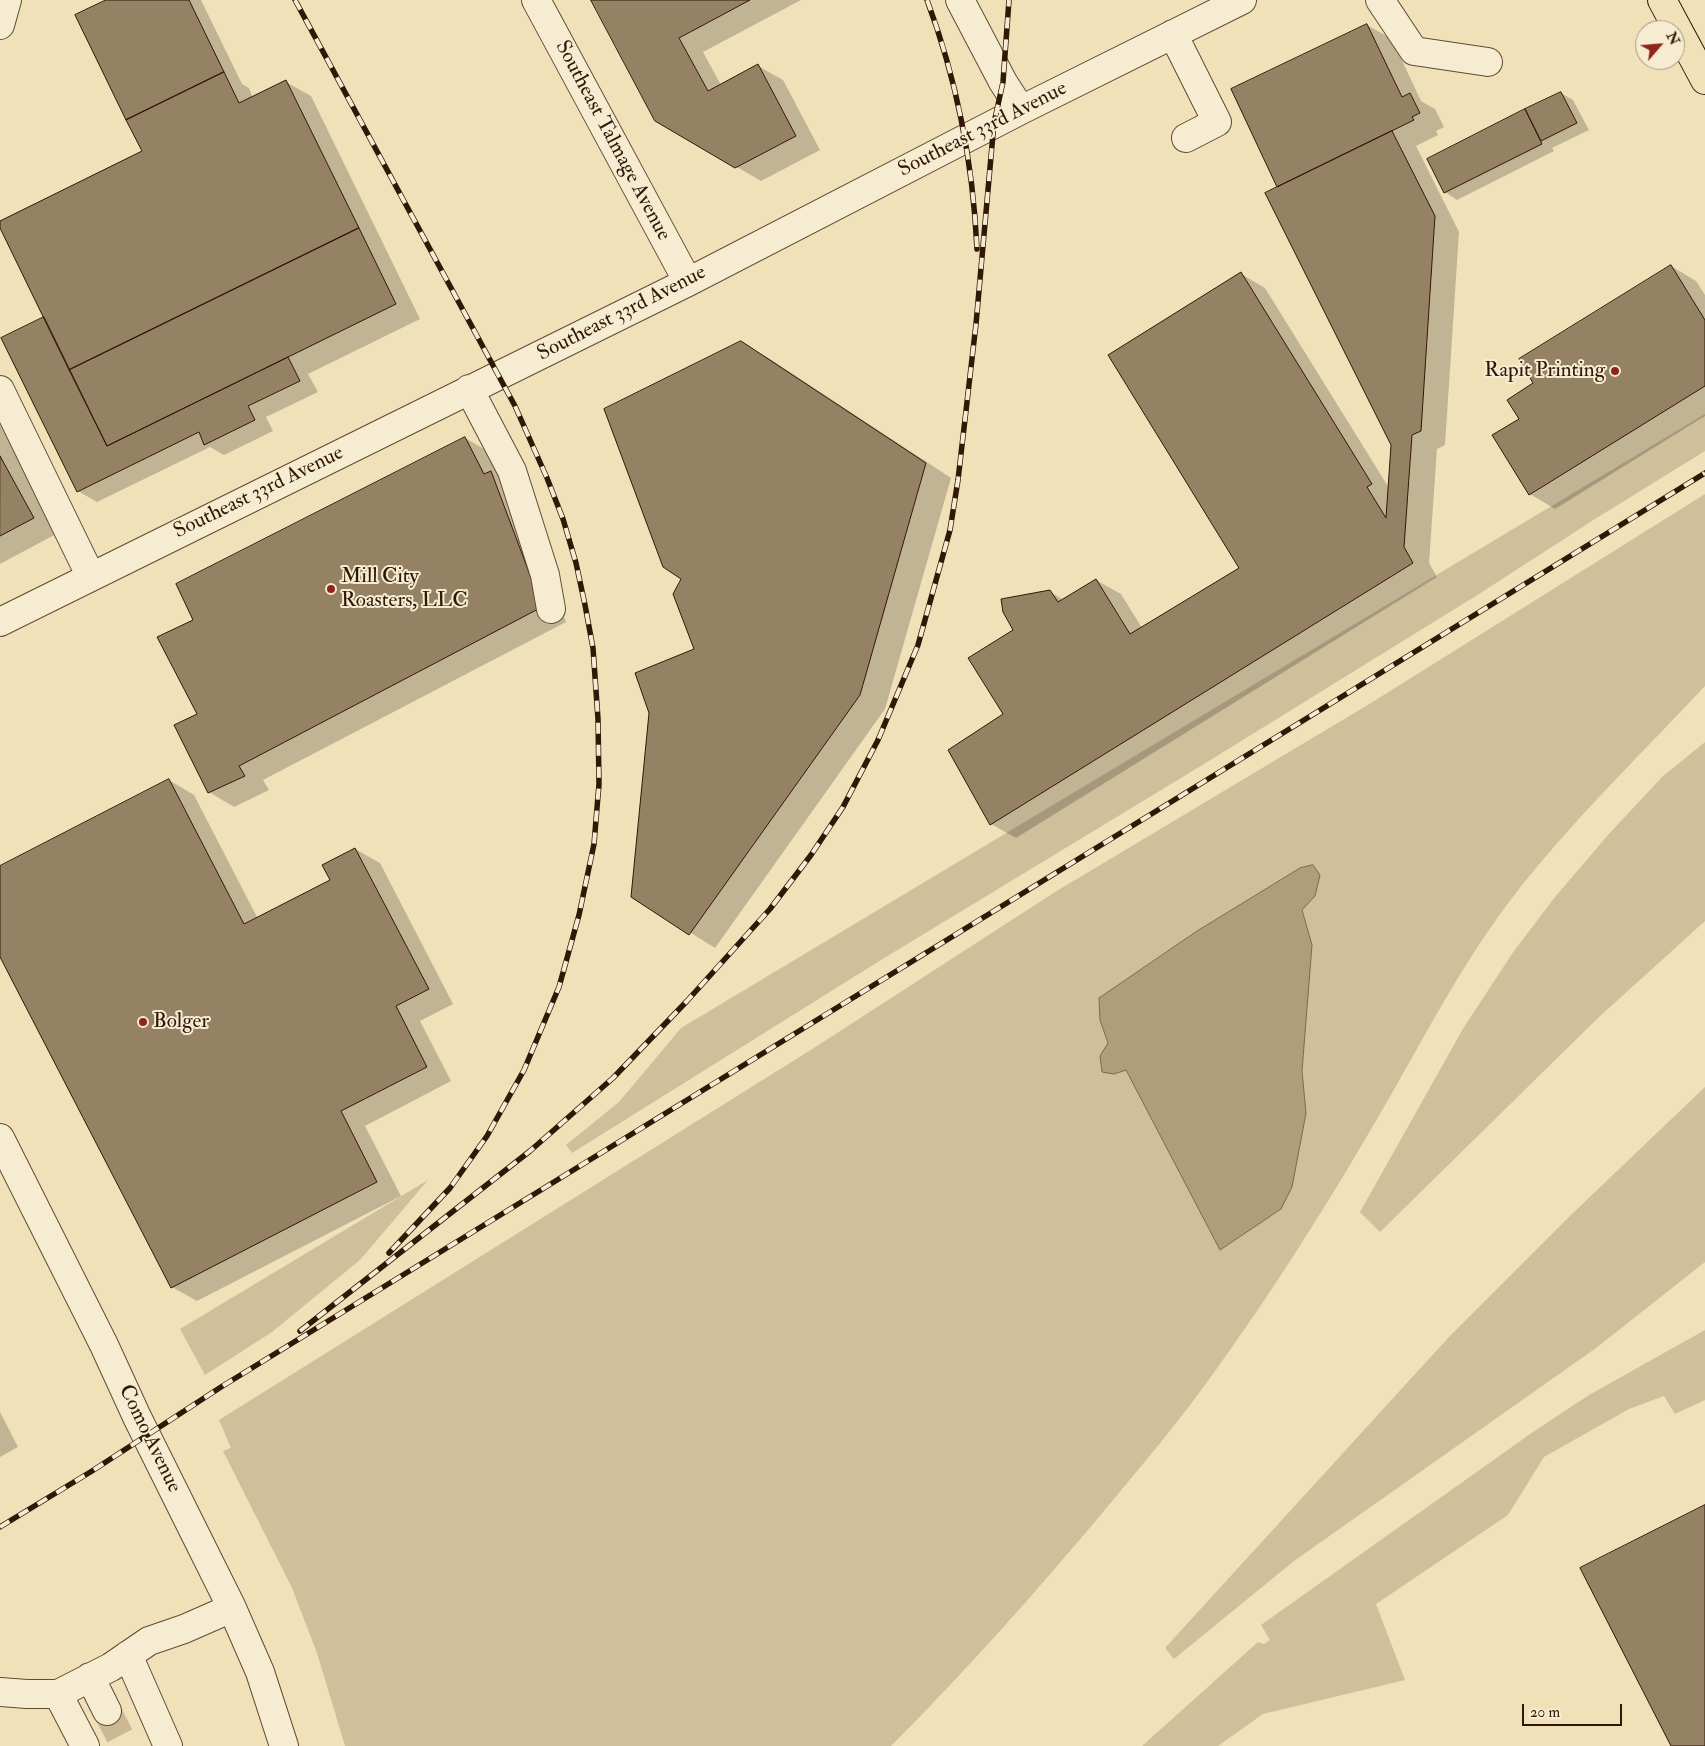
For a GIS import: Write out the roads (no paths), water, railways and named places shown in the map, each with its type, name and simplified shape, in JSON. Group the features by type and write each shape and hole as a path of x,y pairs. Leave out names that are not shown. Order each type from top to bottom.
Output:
{"main road":[{"path":"1662,0 1705,80"}],"street":[{"path":"0,25 7,0"},
{"name":"Southeast Talmage Avenue","path":"536,0 688,282"},
{"path":"960,0 1003,82 1020,110"},
{"name":"Southeast 33rd Avenue","path":"0,622 688,282 1020,110 1242,0"},
{"path":"1380,0 1414,51 1488,62"},
{"path":"1173,34 1217,122 1186,138"},
{"path":"469,389 512,471 545,575 551,608"},
{"path":"0,390 91,577"},
{"name":"Como Avenue","path":"0,1138 104,1345 137,1417 232,1608 260,1672 284,1746"},
{"path":"0,1692 58,1694 149,1642 232,1608"},
{"path":"128,1655 168,1746"},
{"path":"90,1677 107,1711"},
{"path":"58,1694 85,1746"}],"tunnel":[{"path":"107,1711 125,1746"}],"railway":[{"path":"295,0 515,406 563,519 576,563 593,648 598,719 599,784 594,844 579,915 559,987 524,1070 487,1136 450,1188 389,1253"},
{"path":"927,0 947,61 962,123 972,185 977,249"},
{"path":"300,1331 530,1151 613,1078 687,1001 770,909 811,855 843,807 878,740 918,645 950,530 958,480 976,324 994,123 1003,82 1009,0"},
{"path":"0,1527 92,1471 221,1387 1705,473"}],"place":[{"name":"Rapit Printing","path":"1615,371"},
{"name":"Mill City Roasters, LLC","path":"331,589"},
{"name":"Bolger","path":"143,1022"}]}
